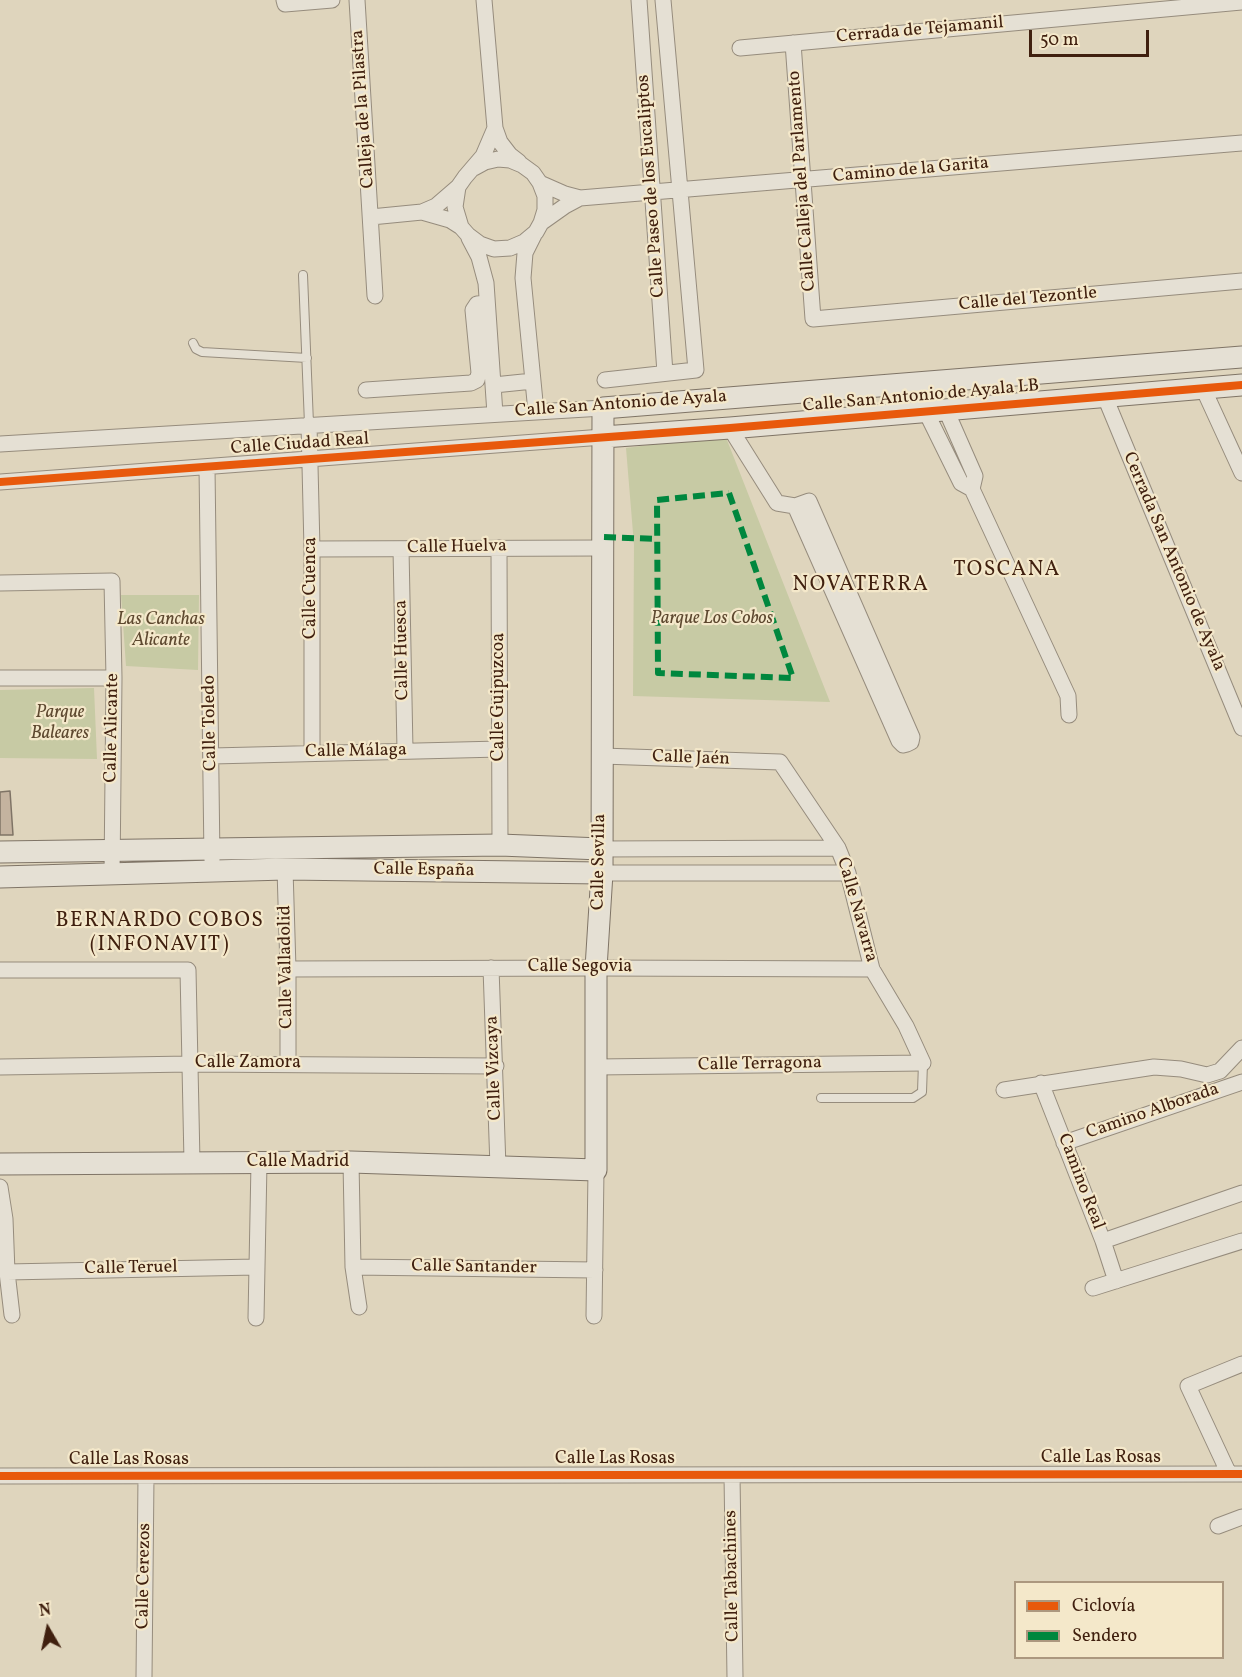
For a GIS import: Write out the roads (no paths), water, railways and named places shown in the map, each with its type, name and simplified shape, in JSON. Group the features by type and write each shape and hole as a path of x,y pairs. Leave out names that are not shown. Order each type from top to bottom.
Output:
{"street":[{"path":"284,0 285,4 332,0"},
{"name":"Calleja de la Pilastra","path":"357,0 375,296"},
{"path":"484,0 495,128 510,155 532,172 540,183 545,203 538,228 525,253 523,278 536,412"},
{"name":"Calle Paseo de los Eucaliptos","path":"639,0 665,373 696,370 663,0"},
{"name":"Cerrada de Tejamanil","path":"740,48 1242,2"},
{"name":"Calle Calleja del Parlamento","path":"793,43 813,319"},
{"path":"495,128 483,156 459,188 455,207 464,231 479,256 486,283 495,414"},
{"name":"Camino de la Garita","path":"540,183 580,198 1242,143"},
{"path":"474,168 498,159 510,160 522,165"},
{"path":"371,217 422,212 436,206 459,188"},
{"name":"Camino de la Garita","path":"538,228 565,206 580,198"},
{"path":"422,212 450,220 480,244 494,249 510,248 524,242 538,228"},
{"name":"Calle del Tezontle","path":"813,319 1242,282"},
{"path":"366,390 471,383 477,380 479,373 472,310 477,304 487,303"},
{"name":"Calle San Antonio de Ayala","path":"0,444 603,408 1242,357"},
{"path":"605,380 665,373"},
{"path":"494,385 533,381"},
{"path":"885,385 886,415"},
{"name":"Calle San Antonio de Ayala LB","path":"603,436 730,428 1242,385"},
{"path":"1203,388 1242,473"},
{"name":"Cerrada San Antonio de Ayala","path":"1105,397 1238,704 1242,728"},
{"name":"Calle Sevilla","path":"594,1316 596,968 602,873 603,408"},
{"path":"936,411 961,483 972,489 1068,696 1069,715"},
{"name":"Calle Cuenca","path":"309,424 312,549 312,752"},
{"path":"730,428 777,502 795,506 809,501 834,577 863,644 899,741 903,745 907,744 911,742 912,737 863,644"},
{"name":"Calle Ciudad Real","path":"0,482 603,436"},
{"name":"Calle Toledo","path":"207,466 212,872"},
{"name":"Calle Guipuzcoa","path":"499,548 500,846"},
{"name":"Calle Huelva","path":"312,549 603,548"},
{"name":"Calle Huesca","path":"401,549 405,750"},
{"name":"Calle Alicante","path":"0,583 112,581 114,678 112,874"},
{"path":"0,678 114,678"},
{"name":"Calle Málaga","path":"212,756 500,749"},
{"name":"Calle Jaén","path":"602,756 780,762"},
{"name":"Calle Navarra","path":"780,762 838,848 848,873 872,969 906,1026 923,1063"},
{"name":"Calle España","path":"0,852 500,846 601,849 838,848"},
{"name":"Calle España","path":"0,877 285,869 848,873"},
{"name":"Calle Valladolid","path":"285,869 288,1064"},
{"name":"Calle Segovia","path":"288,969 872,969"},
{"name":"Calle Vizcaya","path":"491,969 498,1167"},
{"path":"0,970 188,970 192,1162"},
{"path":"1004,1090 1154,1067 1181,1069 1208,1075 1220,1071 1239,1051"},
{"name":"Calle Terragona","path":"597,1067 923,1063"},
{"name":"Calle Zamora","path":"0,1067 190,1064 495,1066"},
{"path":"1208,1075 1213,1092"},
{"name":"Camino Alborada","path":"1064,1143 1242,1082"},
{"name":"Camino Real","path":"1041,1083 1103,1241 1116,1281"},
{"path":"351,1162 353,1267 359,1307"},
{"name":"Calle Madrid","path":"0,1164 351,1162 596,1170"},
{"path":"256,1318 259,1163"},
{"path":"0,1187 5,1219 7,1272 12,1315"},
{"path":"1103,1241 1242,1194"},
{"path":"1093,1288 1242,1241"},
{"name":"Calle Teruel","path":"7,1272 256,1267"},
{"name":"Calle Santander","path":"353,1267 595,1270"},
{"path":"1236,1474 1188,1386 1242,1364"},
{"name":"Calle Las Rosas","path":"0,1476 1236,1474"},
{"name":"Calle Tabachines","path":"732,1475 735,1677"},
{"name":"Calle Cerezos","path":"144,1677 146,1476"},
{"path":"1218,1526 1242,1517"}],"lane":[{"path":"303,275 309,424"},
{"path":"193,343 196,349 202,352 307,358"},
{"path":"821,1098 913,1098 922,1092 923,1063"}],"district":[{"name":"TOSCANA","path":"1007,571"},
{"name":"NOVATERRA","path":"861,586"},
{"name":"BERNARDO COBOS (INFONAVIT)","path":"160,934"}],"park label":[{"name":"Parque Los Cobos","path":"712,620"},
{"name":"Las Canchas Alicante","path":"161,631"},
{"name":"Parque Baleares","path":"60,724"}]}
